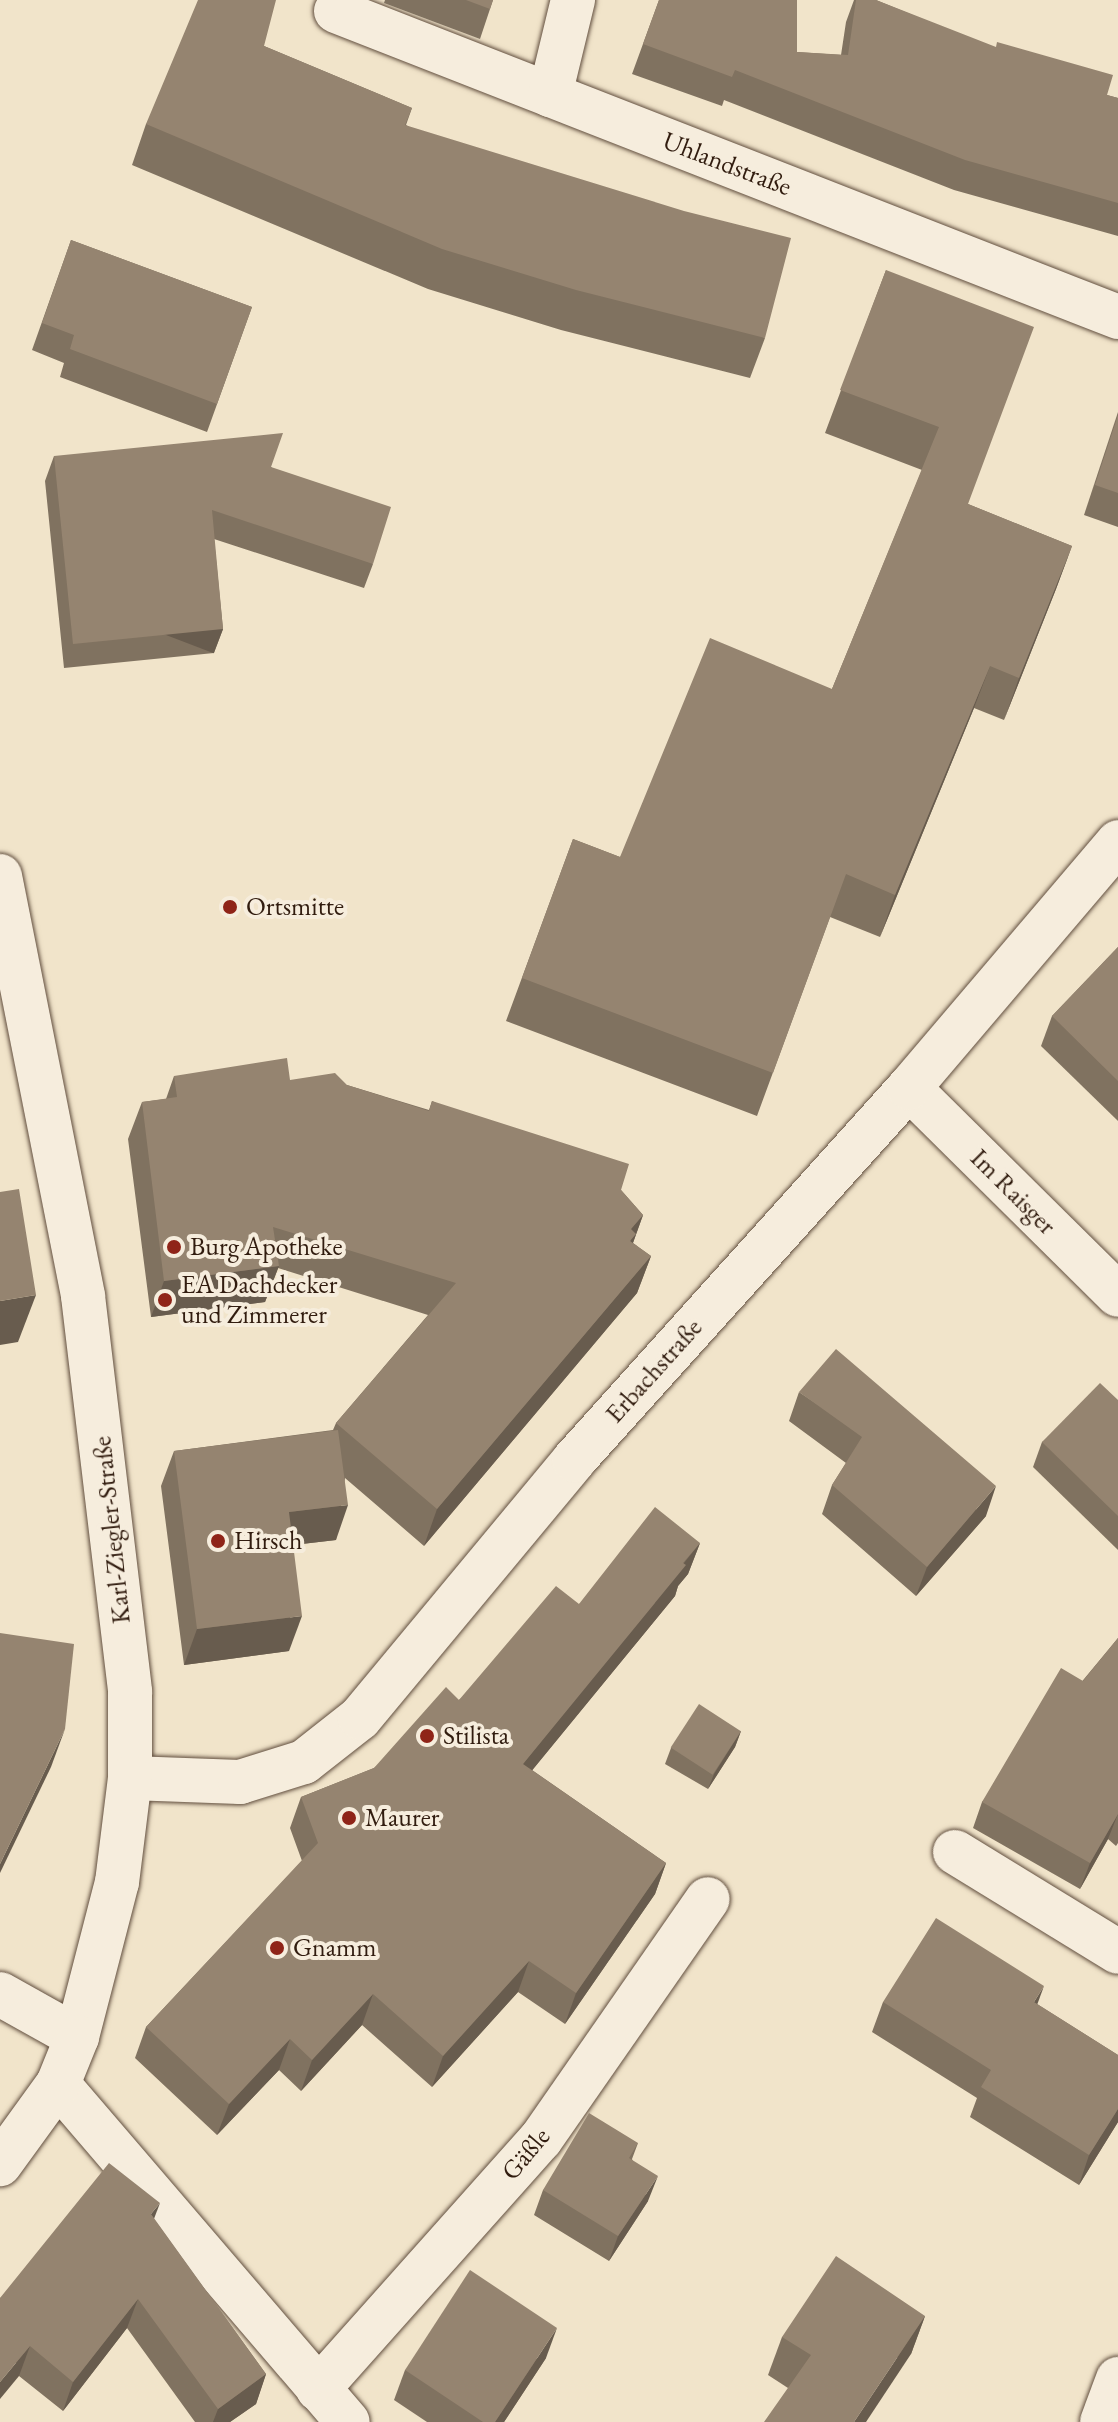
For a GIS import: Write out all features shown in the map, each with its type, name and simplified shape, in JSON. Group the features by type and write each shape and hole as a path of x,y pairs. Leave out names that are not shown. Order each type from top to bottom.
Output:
{"street":[{"path":"550,95 573,0"},
{"name":"Uhlandstraße","path":"336,11 1118,317"},
{"name":"Erbachstraße","path":"130,1778 240,1782 304,1762 360,1718 574,1460 909,1088 1118,842"},
{"name":"Karl-Ziegler-Straße","path":"0,876 89,1337 130,1692 130,1778 117,1882 77,2037 58,2084 0,2164"},
{"name":"Im Raisger","path":"909,1088 1118,1295"},
{"path":"955,1852 1118,1952"},
{"name":"Gäßle","path":"318,2389 541,2139 708,1899"},
{"path":"0,1994 77,2037"},
{"path":"58,2084 348,2422"},
{"path":"1102,2422 1118,2379"}],"building":[{"path":"198,0 276,0 264,46 412,108 405,125 684,211 791,238 765,338 576,290 442,249 146,124"},
{"path":"466,0 493,0 490,9"},
{"path":"659,0 797,0 797,52 848,55 856,0 876,0 996,47 997,42 1113,75 1107,95 1118,98 1118,203 965,160 735,70 732,77 643,44"},
{"path":"71,240 252,307 217,404 70,349 74,335 42,323"},
{"path":"886,270 1034,327 968,504 1072,546 1019,678 990,666 895,895 846,874 773,1073 522,978 573,839 620,857 710,638 832,689 939,427 840,390"},
{"path":"1118,415 1118,493 1095,485"},
{"path":"283,433 271,467 391,507 373,564 212,510 223,629 73,644 54,456"},
{"path":"1118,947 1118,1081 1052,1016"},
{"path":"287,1058 290,1080 335,1073 347,1085 429,1111 432,1101 629,1164 621,1190 643,1215 631,1229 636,1234 630,1241 651,1256 437,1509 336,1423 456,1283 273,1227 279,1266 164,1281 142,1102 177,1097 174,1076"},
{"path":"19,1189 36,1295 0,1301 0,1192"},
{"path":"836,1349 996,1486 927,1567 832,1485 862,1437 799,1392"},
{"path":"1100,1383 1118,1400 1118,1516 1042,1442"},
{"path":"338,1430 348,1505 289,1512 302,1616 197,1629 174,1451"},
{"path":"655,1507 700,1543 683,1563 686,1565 523,1764 666,1863 576,1993 529,1961 443,2056 373,1994 312,2060 290,2039 229,2104 146,2027 318,1843 301,1797 374,1768 446,1687 459,1700 556,1586 579,1604"},
{"path":"0,1633 74,1644 65,1729 0,1864"},
{"path":"1118,1638 1118,1814 1090,1863 982,1802 1061,1668 1083,1681"},
{"path":"699,1704 741,1731 713,1775 671,1748"},
{"path":"936,1918 1044,1986 1034,2002 1118,2055 1118,2109 1089,2155 981,2087 991,2070 883,2002"},
{"path":"589,2113 638,2143 629,2158 658,2176 618,2236 543,2190"},
{"path":"109,2163 160,2203 151,2214 266,2374 218,2409 138,2299 73,2382 30,2346 0,2382 0,2298"},
{"path":"836,2256 925,2316 854,2422 764,2422 811,2355 782,2337"},
{"path":"470,2270 557,2328 495,2422 483,2422 405,2370"}],"place":[{"name":"Ortsmitte","path":"230,907"},
{"name":"Burg Apotheke","path":"174,1247"},
{"name":"EA Dachdecker und Zimmerer","path":"165,1300"},
{"name":"Hirsch","path":"218,1541"},
{"name":"Stilista","path":"427,1736"},
{"name":"Maurer","path":"349,1818"},
{"name":"Gnamm","path":"277,1948"}]}
